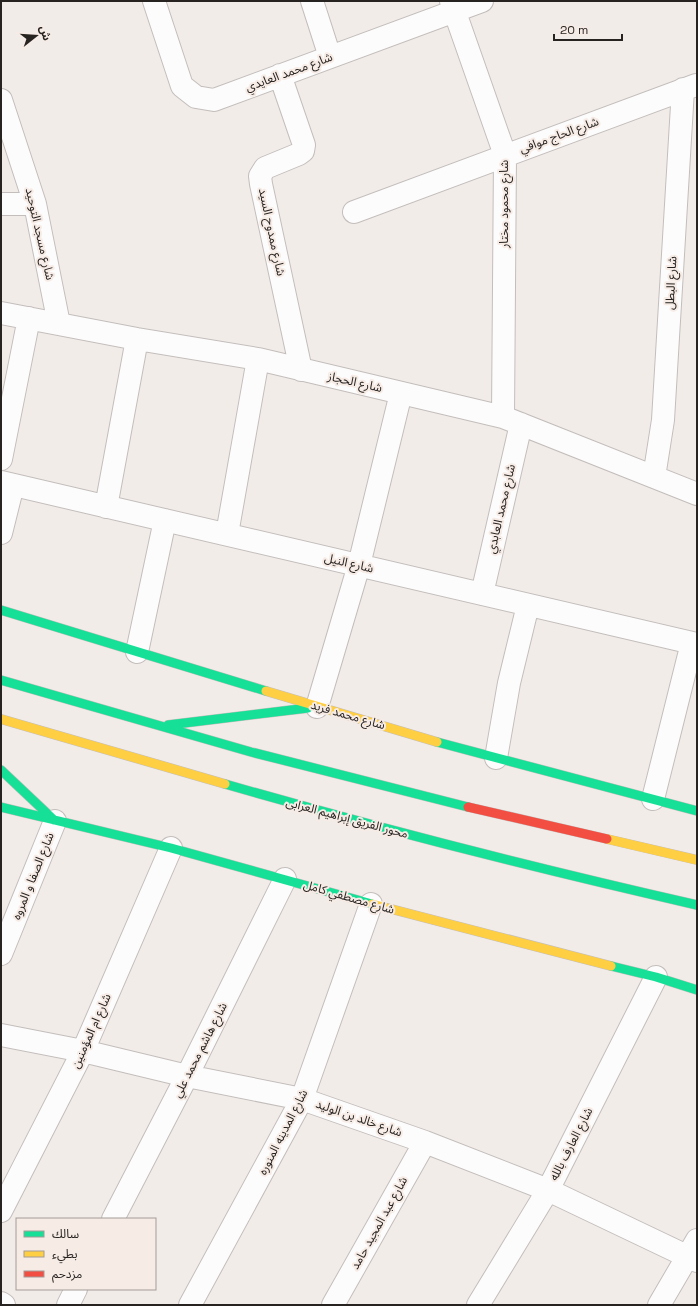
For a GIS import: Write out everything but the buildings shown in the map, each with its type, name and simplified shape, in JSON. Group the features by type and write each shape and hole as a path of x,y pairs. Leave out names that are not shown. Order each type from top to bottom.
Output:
{"main road":[{"name":"شارع محمد فريد","path":"1,610 317,707 496,758 697,811"},
{"path":"1,680 157,726 334,774 697,860"},
{"path":"157,726 317,707"},
{"name":"محور الفريق إبراهيم العرابى","path":"1,719 308,808 586,879 697,905"},
{"path":"1,770 55,821"},
{"name":"شارع مصطفي كامل","path":"1,807 171,848 370,904 656,977 697,990"}],"street":[{"name":"شارع محمد العايدي","path":"154,1 182,86 196,97 214,100 330,57 452,6 482,1"},
{"path":"312,1 330,57"},
{"name":"شارع محمود مختار","path":"452,6 505,155 512,421"},
{"name":"شارع ممدوح السيد","path":"280,75 304,145 303,150 299,154 265,168 260,176 301,370"},
{"name":"شارع الحاج موافي","path":"354,212 690,87"},
{"name":"شارع البطل","path":"654,477 663,420 690,87"},
{"name":"شارع مسجد التوحيد","path":"1,100 35,204 60,324"},
{"path":"1,204 35,204"},
{"name":"شارع الحجاز","path":"1,313 137,339 258,359 512,421 697,494"},
{"path":"1,459 29,318"},
{"path":"106,507 137,339"},
{"path":"227,534 258,359"},
{"path":"317,707 359,565 401,393"},
{"name":"شارع محمد العابدي","path":"482,594 512,421"},
{"path":"1,533 7,484"},
{"name":"شارع النيل","path":"7,484 227,534 694,644"},
{"path":"137,652 165,520"},
{"path":"496,758 510,683 528,605"},
{"path":"653,799 694,644"},
{"name":"شارع الصفا و المروه","path":"1,954 55,821"},
{"name":"شارع ام المؤمنين","path":"1,1210 83,1051 171,848"},
{"name":"شارع هاشم محمد علي","path":"114,1218 187,1076 285,879"},
{"name":"شارع المدينه المنوره","path":"190,1305 302,1098 370,904"},
{"name":"شارع العارف بالله","path":"478,1305 548,1190 656,977"},
{"name":"شارع خالد بن الوليد","path":"1,1035 83,1051 187,1076 302,1098 425,1142 548,1190 694,1252"},
{"name":"شارع عبد المجيد حامد","path":"333,1305 425,1142"},
{"path":"659,1305 694,1252"},
{"path":"68,1305 76,1290"}],"traffic: fast":[{"path":"1,610 266,691"},
{"path":"1,680 251,752 468,807"},
{"path":"168,725 308,708"},
{"path":"437,742 697,811"},
{"path":"1,770 54,820"},
{"path":"225,784 460,848 697,905"},
{"path":"1,807 171,848 372,904"},
{"path":"611,966 656,977 697,990"}],"traffic: slow":[{"path":"266,691 437,742"},
{"path":"1,719 225,784"},
{"path":"607,839 697,860"},
{"path":"372,904 611,966"}],"traffic: jam":[{"path":"468,807 607,839"}]}
